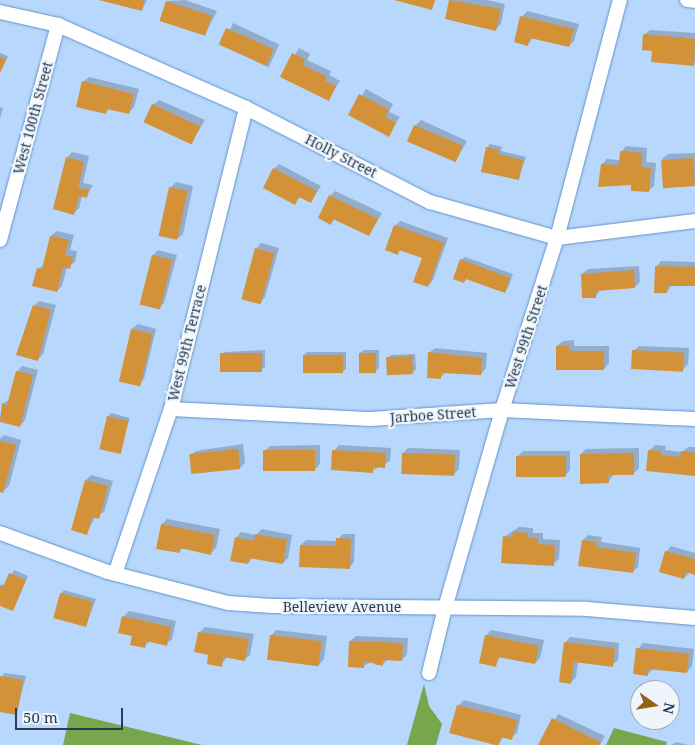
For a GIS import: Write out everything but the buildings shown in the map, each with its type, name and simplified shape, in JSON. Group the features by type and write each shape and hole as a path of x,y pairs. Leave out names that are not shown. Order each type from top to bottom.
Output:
{"street":[{"name":"West 99th Street","path":"429,673 445,608 502,410 558,238 620,0"},
{"path":"687,0 695,1"},
{"name":"Holly Street","path":"0,12 58,25 246,108 430,202 558,238 695,221"},
{"name":"West 100th Street","path":"0,240 58,25"},
{"name":"West 99th Terrace","path":"115,574 171,409 246,108"},
{"name":"Jarboe Street","path":"171,409 371,419 502,410 695,419"},
{"name":"Belleview Avenue","path":"0,533 115,574 228,603 587,609 695,618"}],"green space":[{"path":"424,684 429,706 442,724 436,745 407,745"},
{"path":"70,713 202,745 63,745"},
{"path":"614,728 667,742 666,745 606,745"}]}
